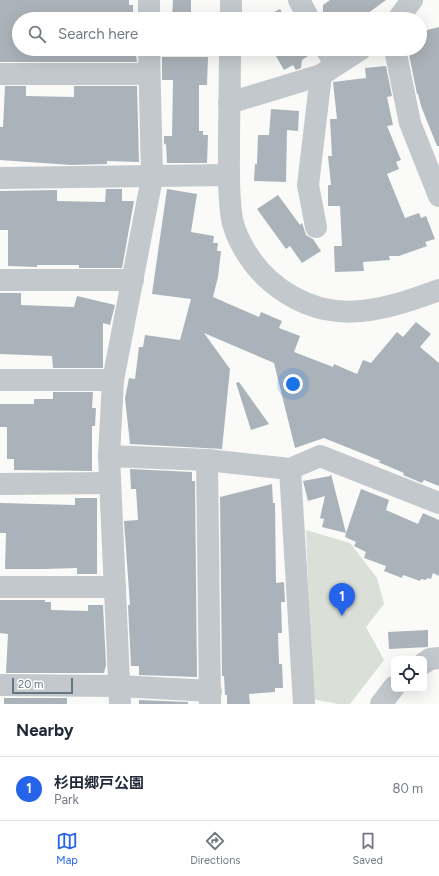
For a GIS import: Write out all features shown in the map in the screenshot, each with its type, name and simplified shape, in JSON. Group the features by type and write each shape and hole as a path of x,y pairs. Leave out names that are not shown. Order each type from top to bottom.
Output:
{"street":[{"path":"149,0 149,12"},
{"path":"231,0 231,12"},
{"path":"299,0 305,12"},
{"path":"403,12 412,0"},
{"path":"119,695 109,456 113,380 152,178 149,56"},
{"path":"230,56 229,176 232,219 244,249 258,270 279,288 302,303 327,310 375,310 408,302 439,290"},
{"path":"229,103 344,56"},
{"path":"396,56 410,123 439,196"},
{"path":"316,227 308,185 328,63"},
{"path":"0,74 149,74"},
{"path":"0,178 152,178 229,176"},
{"path":"0,280 133,280"},
{"path":"0,380 113,380"},
{"path":"109,456 207,460 290,469 320,456 439,503"},
{"path":"0,686 119,695 211,697 207,460"},
{"path":"290,469 304,704"},
{"path":"0,484 110,483"},
{"path":"0,587 115,587"},
{"path":"427,661 430,659 439,658"},
{"path":"381,704 391,691"}],"shaded area":[{"path":"306,530 350,543 377,578 384,604 366,627 384,660 350,704 338,704 312,699"}],"building":[{"path":"0,0 129,0 129,5 133,5 133,12 12,12 12,56 136,56 137,62 0,62"},
{"path":"173,0 191,0 191,12 172,12"},
{"path":"330,0 386,0 370,12 323,12 323,5"},
{"path":"280,9 282,12 274,12"},
{"path":"439,27 439,146 437,146 417,94 409,56 427,56 427,30"},
{"path":"276,56 308,56 302,60 301,68 296,70 293,65 284,70"},
{"path":"162,57 208,57 207,85 199,85 199,131 203,131 203,135 208,135 207,163 167,163 166,143 164,145 164,136 172,136 173,80 162,80"},
{"path":"386,66 392,96 387,97 393,125 387,126 401,160 396,162 399,169 387,174 405,218 419,213 421,218 426,216 435,239 425,242 427,246 399,256 389,256 390,260 363,262 364,271 335,272 334,246 342,246 340,206 328,206 328,185 331,185 328,156 332,156 330,119 337,119 333,82 366,78 365,68"},
{"path":"5,86 26,86 26,96 74,97 74,86 137,86 139,162 107,161 107,164 71,165 0,160 0,127 3,127"},
{"path":"271,109 299,111 298,131 287,130 286,182 254,181 255,164 257,164 258,135 269,135"},
{"path":"106,189 122,189 122,201 134,201 122,268 79,268 79,265 37,265 37,267 8,266 8,230 0,230 0,191 57,190 57,201 105,202"},
{"path":"167,189 197,194 191,232 214,236 213,243 218,243 217,251 221,251 218,277 213,297 259,317 261,312 282,321 279,328 300,336 294,352 333,367 334,364 357,374 363,360 371,363 397,332 403,337 416,322 431,334 420,347 439,363 439,486 424,480 422,483 403,475 404,473 378,462 381,461 324,438 295,448 274,363 204,333 230,369 222,449 130,444 125,398 129,378 135,379 139,347 143,347 145,335 180,340 191,299 152,294"},
{"path":"278,195 300,225 302,223 306,235 313,239 321,251 302,263 290,246 286,249 257,209"},
{"path":"0,293 21,293 21,305 74,307 77,296 115,305 110,325 103,323 103,368 53,368 52,356 0,354"},
{"path":"239,382 269,424 251,430 236,383"},
{"path":"53,392 93,392 92,408 96,408 95,426 92,426 92,471 14,470 14,459 7,459 7,427 0,427 0,404 34,404 34,399 53,399"},
{"path":"130,469 192,472 192,481 195,481 197,677 139,675 139,666 131,666 128,605 130,605 124,521 138,520 136,489 131,489"},
{"path":"331,474 346,533 322,527 324,519 320,518 325,496 308,501 303,481 330,476"},
{"path":"272,484 273,503 275,503 276,583 284,582 285,602 281,602 282,633 278,633 279,664 282,664 283,688 275,688 275,692 249,694 250,704 227,704 224,676 222,676 220,497"},
{"path":"361,489 389,500 386,510 418,524 423,513 439,520 439,576 433,573 431,579 421,579 420,581 403,575 402,578 384,571 386,566 364,558 366,552 354,546 356,542 345,537"},
{"path":"75,498 97,498 97,574 77,574 77,568 5,569 6,533 0,533 0,503 75,505"},
{"path":"0,600 45,600 45,602 51,602 51,610 88,611 88,605 103,605 106,665 104,673 6,673 8,634 0,633"},
{"path":"428,630 428,647 389,649 388,632"},
{"path":"4,698 67,698 67,704 4,704"},
{"path":"139,700 188,702 188,704 139,704"}],"place":[{"name":"杉田郷戸公園","path":"342,616"}]}
